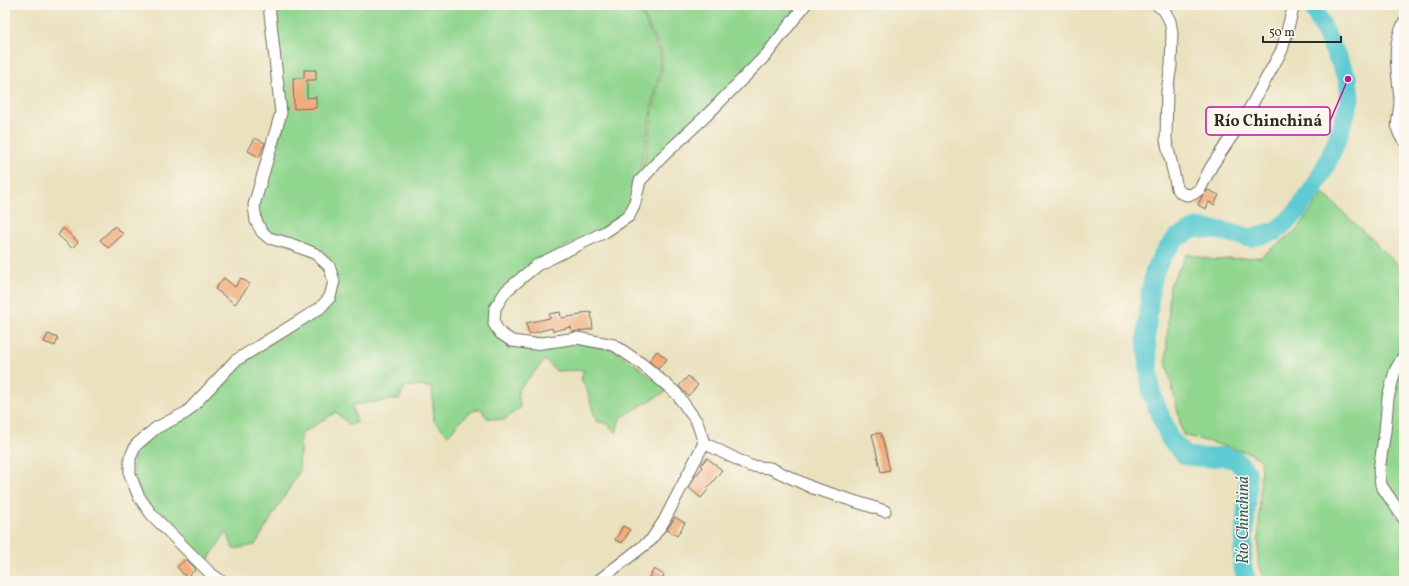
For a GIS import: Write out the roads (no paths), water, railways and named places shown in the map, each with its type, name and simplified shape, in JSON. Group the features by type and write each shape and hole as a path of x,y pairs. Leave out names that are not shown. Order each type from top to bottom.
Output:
{"street":[{"path":"221,581 210,573 152,515 139,497 130,475 130,458 136,445 156,428 187,412 235,362 320,308 330,297 334,281 329,266 316,254 269,238 262,232 256,221 254,205 281,113 269,5"},
{"path":"805,5 767,54 707,115 662,157 640,181 634,206 629,216 605,232 537,265 506,291 495,308 494,324 500,333 512,341 535,344 577,338 614,345 642,364 676,393 697,422 704,443 750,466 770,468 813,488 885,511"},
{"path":"1157,5 1164,10 1170,21 1172,33 1171,66 1167,91 1166,140 1177,188 1181,193 1187,195 1193,194 1200,189 1211,167 1246,115 1282,50 1294,5"},
{"path":"1404,22 1399,32 1395,55 1400,104 1397,119 1398,130 1404,140"},
{"path":"1404,355 1395,371 1388,398 1379,470 1381,485 1404,519"},
{"path":"598,581 651,540 664,521 704,443"}],"waterway":[{"name":"Río Chinchiná","path":"1247,581 1242,565 1248,488 1247,472 1236,460 1222,456 1207,458 1186,456 1170,439 1151,392 1146,338 1150,294 1154,273 1162,256 1176,238 1196,228 1222,231 1250,238 1276,231 1296,213 1315,186 1329,159 1340,132 1350,99 1348,79 1312,5"}],"place":[{"name":"Río Chinchiná","path":"1348,79"}]}
